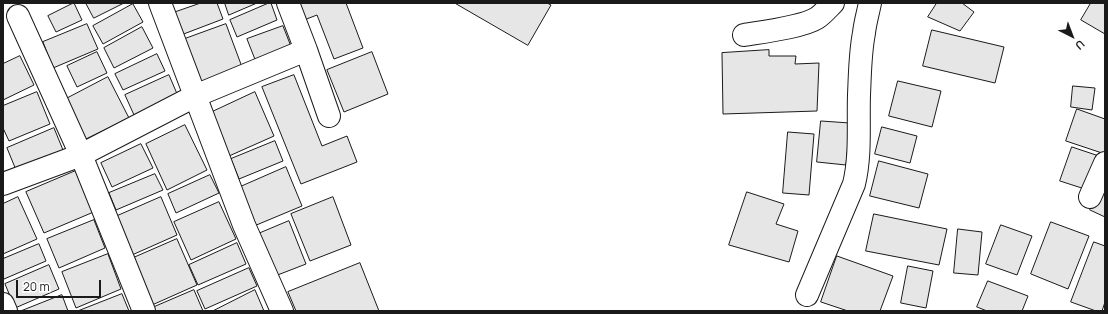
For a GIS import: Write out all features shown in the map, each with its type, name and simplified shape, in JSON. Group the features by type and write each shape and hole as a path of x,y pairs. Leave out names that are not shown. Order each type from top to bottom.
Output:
{"street":[{"path":"160,3 244,225 282,311"},
{"path":"288,3 330,116"},
{"path":"744,35 809,22 817,18 833,3"},
{"path":"807,295 854,184 859,154 859,95 862,48 870,3"},
{"path":"18,16 81,155 144,311"},
{"path":"3,184 81,155 195,96 306,50"},
{"path":"1090,197 1105,163"},
{"path":"3,304 6,311"}],"building":[{"path":"74,3 82,20 56,32 48,16"},
{"path":"86,3 124,3 94,18"},
{"path":"201,3 217,3 223,19 181,35 173,13"},
{"path":"225,3 257,3 229,15"},
{"path":"271,3 277,20 237,37 230,20"},
{"path":"297,3 346,3 363,48 334,59 317,15 304,20"},
{"path":"455,3 547,3 551,5 528,45"},
{"path":"937,3 962,3 974,12 960,31 928,17"},
{"path":"1091,3 1105,3 1105,34 1081,20"},
{"path":"133,4 143,22 103,44 93,26"},
{"path":"87,24 98,49 53,68 43,42"},
{"path":"226,24 242,67 197,83 182,40"},
{"path":"283,26 292,49 256,62 247,39"},
{"path":"142,27 153,48 114,68 104,48"},
{"path":"932,30 1004,47 995,83 923,66"},
{"path":"769,50 769,56 796,56 795,64 819,63 817,111 723,114 722,53"},
{"path":"97,52 107,73 77,87 67,66"},
{"path":"372,52 388,94 344,112 327,70"},
{"path":"157,54 165,71 123,90 115,74"},
{"path":"20,56 34,85 3,100 3,64"},
{"path":"169,75 178,96 134,115 125,95"},
{"path":"294,75 322,146 347,136 357,162 301,184 262,87"},
{"path":"108,77 129,118 86,139 66,99"},
{"path":"898,81 941,91 932,127 889,116"},
{"path":"1073,86 1095,88 1092,110 1071,107"},
{"path":"37,92 50,124 9,141 3,128 3,106"},
{"path":"255,92 274,136 229,156 210,113"},
{"path":"1077,109 1105,119 1105,154 1066,141"},
{"path":"821,121 850,123 846,165 817,162"},
{"path":"185,125 207,170 167,190 146,144"},
{"path":"882,127 917,136 910,163 875,154"},
{"path":"54,128 63,150 16,170 7,148"},
{"path":"788,132 814,134 809,195 783,193"},
{"path":"275,141 283,161 239,179 231,159"},
{"path":"141,144 153,168 112,187 101,163"},
{"path":"1072,147 1102,157 1091,191 1060,181"},
{"path":"879,161 928,174 919,208 870,196"},
{"path":"286,167 302,206 254,226 238,188"},
{"path":"78,170 96,211 44,233 26,192"},
{"path":"155,174 163,190 116,210 109,193"},
{"path":"210,175 219,193 176,213 168,194"},
{"path":"1105,177 1105,217 1090,210"},
{"path":"747,192 784,204 776,224 798,231 789,262 729,245"},
{"path":"18,197 37,239 3,254 3,204"},
{"path":"161,197 177,235 132,255 115,217"},
{"path":"333,197 351,245 310,261 291,214"},
{"path":"219,202 236,239 191,260 174,222"},
{"path":"874,214 947,229 939,265 866,251"},
{"path":"94,220 105,248 59,268 47,239"},
{"path":"289,221 306,264 275,276 258,234"},
{"path":"1051,222 1089,236 1068,289 1031,274"},
{"path":"1001,225 1032,236 1017,275 986,264"},
{"path":"958,229 982,232 978,275 954,273"},
{"path":"177,239 197,285 152,305 131,259"},
{"path":"1094,242 1105,246 1105,302 1102,311 1096,311 1071,302"},
{"path":"237,243 246,264 198,285 189,265"},
{"path":"39,244 46,261 4,279 3,259"},
{"path":"108,254 121,289 76,308 62,272"},
{"path":"837,256 893,276 880,311 848,311 821,302"},
{"path":"360,263 379,311 296,311 288,292"},
{"path":"49,265 59,289 15,308 5,284"},
{"path":"908,266 933,271 926,308 901,303"},
{"path":"249,268 257,286 205,309 197,291"},
{"path":"988,281 1028,296 1022,311 987,311 977,307"},
{"path":"194,290 203,311 153,311 152,308"},
{"path":"255,290 264,311 213,311"},
{"path":"122,294 129,311 78,311"},
{"path":"62,295 68,311 21,311"}]}
